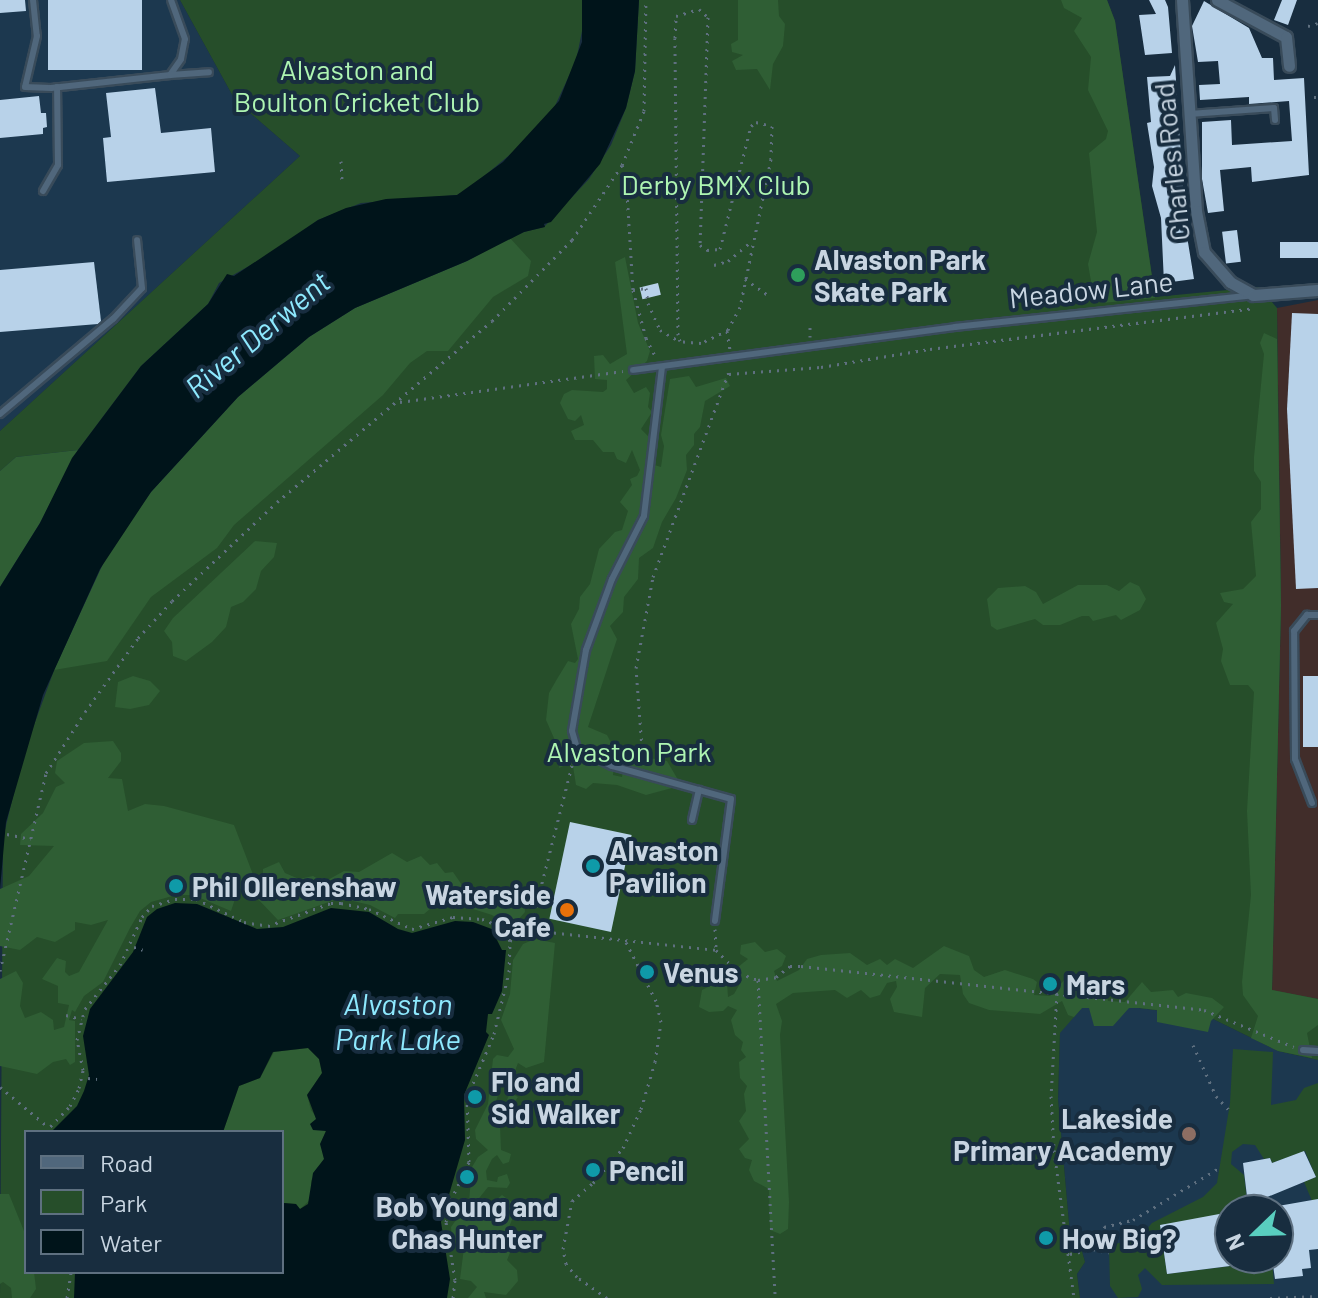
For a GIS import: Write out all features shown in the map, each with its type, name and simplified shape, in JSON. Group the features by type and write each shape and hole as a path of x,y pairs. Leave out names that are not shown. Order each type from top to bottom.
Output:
{"street":[{"name":"Charles Road","path":"1182,0 1201,245 1217,270 1253,295"},
{"path":"1217,0 1286,37 1289,66"},
{"name":"Meadow Lane","path":"1253,295 1318,290"}],"lane":[{"path":"33,0 37,36 25,87 57,87 209,72"},
{"path":"170,75 181,59 185,39 171,0"},
{"path":"43,191 58,165 57,87"},
{"path":"1189,114 1274,108 1275,120"},
{"path":"0,414 113,319 142,288 137,240"},
{"name":"Meadow Lane","path":"633,370 955,327 1253,295"},
{"path":"662,367 644,516 612,579 586,650 572,731 577,749 638,773 731,799 715,921"},
{"path":"1312,803 1295,759 1294,631 1307,615 1318,615"},
{"path":"692,820 699,790"},
{"path":"1303,1050 1318,1051"}],"path":[{"path":"0,971 46,773 138,638 277,502 400,402 540,277 596,207 622,165 646,100 646,0"},
{"path":"633,290 646,288 648,303 660,330 680,341 701,343 727,331 740,307 771,159 772,126 756,122 745,137 720,249 713,251 700,245 708,17 699,9 686,10 676,16 680,341"},
{"path":"1308,26 1318,23"},
{"path":"341,161 342,183"},
{"path":"622,165 626,176 633,290 646,338 662,367"},
{"path":"714,265 728,261 752,241"},
{"path":"745,279 768,295"},
{"path":"729,374 821,367 930,349 1256,308"},
{"path":"638,773 642,748 636,668 653,577 729,374 732,356 727,331"},
{"path":"400,402 633,370"},
{"path":"530,930 577,749"},
{"path":"7,834 31,839"},
{"path":"46,1130 70,1106 79,1088 83,1070 77,1040 81,1019 96,992 120,965 146,911 175,899 196,899 256,926 278,924 331,903 369,909 412,929 442,919 472,917 500,926 510,941 509,972 494,1034 467,1098 471,1143 469,1162 451,1200 446,1222 455,1280 453,1298"},
{"path":"715,921 716,950"},
{"path":"510,941 530,930 716,950 739,973 758,980 776,977 790,966 1204,1010 1303,1050"},
{"path":"607,1298 577,1277 566,1264 563,1249 572,1201 593,1183 623,1148 641,1109 655,1062 661,1022 656,1001 625,940"},
{"path":"134,947 143,950"},
{"path":"758,980 775,1298"},
{"path":"1057,993 1051,1096 1055,1158 1074,1298"},
{"path":"66,1015 81,1019"},
{"path":"1193,1045 1216,1096 1229,1110"},
{"path":"88,1078 97,1079"},
{"path":"0,1087 48,1126"},
{"path":"1093,1249 1104,1227 1144,1214 1219,1168"},
{"path":"1069,1255 1093,1249 1109,1253"},
{"path":"67,1298 71,1274"},
{"path":"1270,1298 1318,1296"}],"shaded area":[{"path":"0,0 180,0 235,100 300,156 0,431"},
{"path":"1318,300 1318,999 1272,991 1281,606 1277,308"},
{"name":"Lakeside Primary Academy","path":"1082,1007 1139,1008 1209,1017 1278,1051 1318,1060 1318,1298 1080,1298 1077,1274 1085,1262 1080,1244 1070,1234 1058,1099 1060,1032"}],"green space":[{"name":"Alvaston and Boulton Cricket Club","path":"180,0 582,0 584,21 576,61 553,110 519,147 470,188 457,195 361,203 318,220 270,254 219,283 208,304 141,366 78,450 16,457 0,471 0,431 300,156 235,100"},
{"name":"Alvaston Park","path":"639,0 1107,0 1115,21 1155,297 1259,287 1277,308 1281,606 1272,990 1318,999 1318,1060 1278,1051 1209,1017 1139,1008 1082,1008 1060,1033 1058,1099 1070,1234 1080,1244 1085,1262 1077,1274 1080,1298 0,1298 3,838 23,755 56,665 481,251 524,232 544,227 589,179 611,145 626,108 635,71"},
{"path":"738,0 778,0 779,16 785,24 783,46 773,64 770,90 757,69 736,70 732,61 743,55 732,52 731,44 738,40"},
{"path":"1061,0 1107,0 1115,21 1155,298 1102,303 1094,298 1088,264 1097,232 1089,153 1106,139 1108,131 1088,90 1091,57 1074,31 1082,18 1064,8"},
{"path":"510,238 531,261 528,276 493,297 448,351 427,351 410,363 383,395 234,525 217,548 151,597 107,661 54,670 108,553 151,492 238,397 309,337 355,308 467,261"},
{"path":"625,257 638,323 650,351 647,361 626,380 634,393 646,387 650,393 648,407 652,412 641,429 648,436 648,463 661,467 664,446 661,435 670,379 689,376 696,387 726,378 730,386 705,401 700,427 694,434 694,445 686,455 687,470 676,498 662,522 653,548 639,558 638,579 624,597 623,612 610,626 617,639 588,727 607,735 616,752 613,775 622,777 624,762 632,755 667,761 677,778 672,788 646,795 617,785 593,783 586,789 576,785 570,763 559,768 561,754 546,720 549,693 568,661 575,663 578,659 571,624 579,609 580,597 590,584 599,549 615,532 622,530 628,511 620,502 632,485 630,479 637,476 640,470 632,450 626,463 617,459 614,452 603,452 593,440 575,440 571,431 584,425 581,415 575,421 568,419 560,403 564,394 572,390 603,392 607,389 607,380 595,379 594,356 603,355 610,364 627,354 615,262"},
{"path":"1264,333 1277,339 1281,606 1272,990 1318,999 1318,1025 1307,1033 1312,1058 1278,1051 1251,1038 1258,1016 1243,995 1242,982 1251,895 1247,811 1254,692 1248,685 1230,685 1221,661 1223,649 1216,623 1233,604 1224,602 1220,593 1243,589 1256,576 1251,522 1261,509 1261,482 1254,471 1254,457 1264,354 1260,343"},
{"path":"78,450 40,523 0,587 0,471 16,457"},
{"path":"255,541 277,543 274,557 261,571 256,589 243,602 231,607 226,627 212,642 186,661 173,656 172,642 164,631 173,618"},
{"path":"1130,582 1139,586 1146,599 1140,610 1121,620 1116,615 1093,621 1089,616 1082,616 1060,625 1043,625 1035,619 997,630 991,626 987,599 998,588 1025,586 1036,592 1043,604 1078,585 1107,585 1119,591"},
{"path":"133,676 150,681 160,691 149,705 130,709 115,707 118,682"},
{"path":"113,741 121,753 121,761 108,778 122,779 128,811 145,804 164,806 234,825 259,890 273,887 283,894 288,891 263,877 263,869 279,862 285,873 299,879 313,876 324,882 344,871 359,872 392,853 407,862 421,856 430,865 437,863 445,873 453,872 462,885 476,895 524,900 525,912 511,928 492,915 473,909 436,904 424,914 398,914 395,918 370,905 340,898 278,920 256,897 250,879 237,893 231,911 193,895 176,895 151,902 140,911 103,982 84,996 75,1012 72,1010 69,1020 75,1021 75,1062 70,1065 66,1059 53,1062 37,1074 0,1066 0,979 16,971 23,983 20,1006 25,1018 41,1012 53,1020 54,1030 64,1027 69,1005 58,1003 58,986 42,979 57,958 66,961 65,972 69,976 79,972 108,920 91,925 75,922 75,930 55,942 37,937 20,950 0,946 0,889 29,876 54,846 20,845 21,834 43,813 56,787 65,783 55,773 57,761 84,743"},
{"path":"535,939 555,943 544,1062 526,1068 518,1063 513,1076 501,1085 492,1115 496,1117 502,1111 510,1093 518,1097 500,1125 501,1150 511,1154 509,1162 503,1164 497,1155 486,1171 487,1180 497,1182 498,1177 507,1174 510,1183 507,1188 488,1187 472,1207 473,1218 502,1195 513,1203 519,1214 513,1217 506,1235 512,1248 507,1260 517,1270 518,1281 506,1295 484,1292 486,1298 468,1298 477,1287 471,1281 460,1279 464,1248 462,1241 452,1240 451,1227 469,1202 472,1167 478,1157 488,1150 476,1139 475,1130 488,1104 493,1059 497,1055 508,1057 514,1049 501,1020 510,994 513,960 523,944"},
{"path":"755,942 765,952 777,949 786,956 782,966 774,971 777,981 799,970 807,959 821,955 850,953 867,965 880,959 887,965 895,959 913,968 944,946 969,956 974,970 984,977 1005,970 1033,979 1037,982 1034,995 1050,996 1065,979 1078,978 1085,986 1098,979 1107,990 1108,1001 1125,1002 1142,982 1151,992 1173,990 1178,997 1186,993 1212,998 1224,1007 1211,1021 1208,1032 1157,1022 1157,1010 1139,1008 1129,1008 1113,1026 1094,1026 1089,1008 1082,1008 1074,1017 1068,1015 1062,1001 1040,1014 989,1010 969,1003 963,994 960,975 940,974 925,988 922,1017 894,1012 890,999 897,987 896,981 887,983 880,995 870,998 861,990 847,998 835,990 793,993 776,1004 782,1021 780,1035 789,1202 788,1229 780,1234 770,1230 769,1189 754,1181 749,1170 752,1160 745,1158 739,1149 749,1139 739,1121 746,1111 744,1094 747,1086 740,1078 739,1062 746,1057 741,1050 743,1042 735,1035 731,1020 737,1010 728,1006 723,1011 709,1012 699,1007 702,990 718,982 727,982 728,997 734,994 742,980 736,974 738,967 748,959 740,954 741,945"},
{"path":"308,1048 319,1059 322,1073 307,1095 311,1110 326,1130 321,1144 324,1159 311,1181 311,1199 300,1209 296,1204 284,1203 284,1130 224,1130 239,1086 260,1078 274,1052"},
{"path":"1233,1049 1273,1052 1271,1105 1296,1100 1304,1088 1318,1083 1318,1200 1312,1201 1304,1182 1316,1177 1305,1151 1272,1163 1270,1158 1264,1159 1255,1145 1243,1144 1232,1152 1231,1164 1244,1175 1246,1194 1214,1194 1214,1218 1160,1225 1167,1274 1214,1268 1214,1274 1273,1274 1274,1284 1162,1285 1145,1268 1138,1275 1142,1289 1138,1297 1118,1298 1110,1286 1109,1245 1138,1239 1152,1223 1203,1197 1217,1183 1230,1103"},
{"path":"0,1194 9,1194 24,1231 24,1274 34,1274 36,1289 30,1298 12,1298 11,1288 3,1282 0,1284"}],"water":[{"name":"River Derwent","path":"582,0 639,0 635,71 626,108 600,164 551,222 544,224 545,227 524,232 467,261 355,308 309,337 238,397 151,492 100,569 43,695 6,822 0,889 0,587 40,523 72,458 141,366 208,304 227,274 234,276 318,220 346,208 386,199 457,195 503,162 559,101 582,42"},
{"name":"Alvaston Park Lake","path":"175,903 197,904 257,929 283,927 331,908 369,912 398,929 412,933 455,921 473,922 497,931 494,934 502,950 506,950 502,991 492,1014 488,1014 486,1032 489,1035 464,1095 465,1140 441,1222 450,1279 447,1298 74,1298 75,1274 284,1274 284,1203 296,1204 300,1209 308,1204 313,1173 324,1159 320,1144 326,1131 313,1130 310,1124 316,1119 307,1095 322,1073 319,1059 308,1048 273,1052 260,1078 239,1086 224,1130 53,1130 77,1106 89,1075 83,1036 90,1009 133,952 147,917 157,909"}],"building":[{"path":"0,0 25,0 26,11 0,13"},
{"path":"48,0 142,0 142,70 48,70"},
{"path":"1149,0 1165,0 1172,53 1145,55 1139,15 1156,14"},
{"path":"1282,0 1297,0 1288,25 1274,20"},
{"path":"1204,1 1249,28 1262,58 1273,58 1274,80 1304,78 1309,175 1252,182 1251,167 1220,170 1224,211 1208,213 1202,179 1202,122 1231,120 1232,145 1292,141 1289,101 1249,104 1249,97 1200,100 1199,85 1220,84 1218,61 1198,62 1192,26"},
{"path":"1175,65 1186,230 1194,279 1164,283 1161,218 1152,186 1154,167 1147,123 1151,122 1147,77 1170,76"},
{"path":"155,88 161,133 211,128 215,172 107,182 103,138 111,137 106,93"},
{"path":"39,96 41,113 46,113 47,127 43,128 43,134 0,138 0,100"},
{"path":"1237,230 1241,262 1226,264 1222,232"},
{"path":"1280,242 1318,242 1318,258 1280,258"},
{"path":"94,262 101,321 98,324 0,332 0,270"},
{"path":"658,283 661,295 642,299 640,288"},
{"path":"1292,313 1318,314 1318,588 1296,589 1287,409"},
{"path":"1303,676 1318,676 1318,747 1303,747"},
{"name":"Alvaston Pavilion","path":"570,822 632,835 611,932 549,919"},
{"path":"1304,1151 1316,1177 1275,1194 1247,1194 1243,1163 1270,1158 1272,1163"},
{"path":"1318,1199 1318,1249 1309,1250 1311,1268 1302,1269 1303,1276 1275,1279 1274,1274 1294,1274 1294,1203"},
{"path":"1214,1215 1214,1268 1167,1274 1160,1225"}],"place":[{"name":"Alvaston Park Skate Park","path":"798,275"},
{"name":"Alvaston Pavilion","path":"593,866"},
{"name":"Phil Ollerenshaw","path":"176,886"},
{"name":"Waterside Cafe","path":"567,910"},
{"name":"Venus","path":"647,972"},
{"name":"Mars","path":"1050,984"},
{"name":"Flo and Sid Walker","path":"475,1097"},
{"name":"Lakeside Primary Academy","path":"1189,1134"},
{"name":"Pencil","path":"593,1170"},
{"name":"Bob Young and Chas Hunter","path":"467,1177"},
{"name":"How Big?","path":"1046,1238"}],"park label":[{"name":"Derby BMX Club","path":"716,184"}]}
